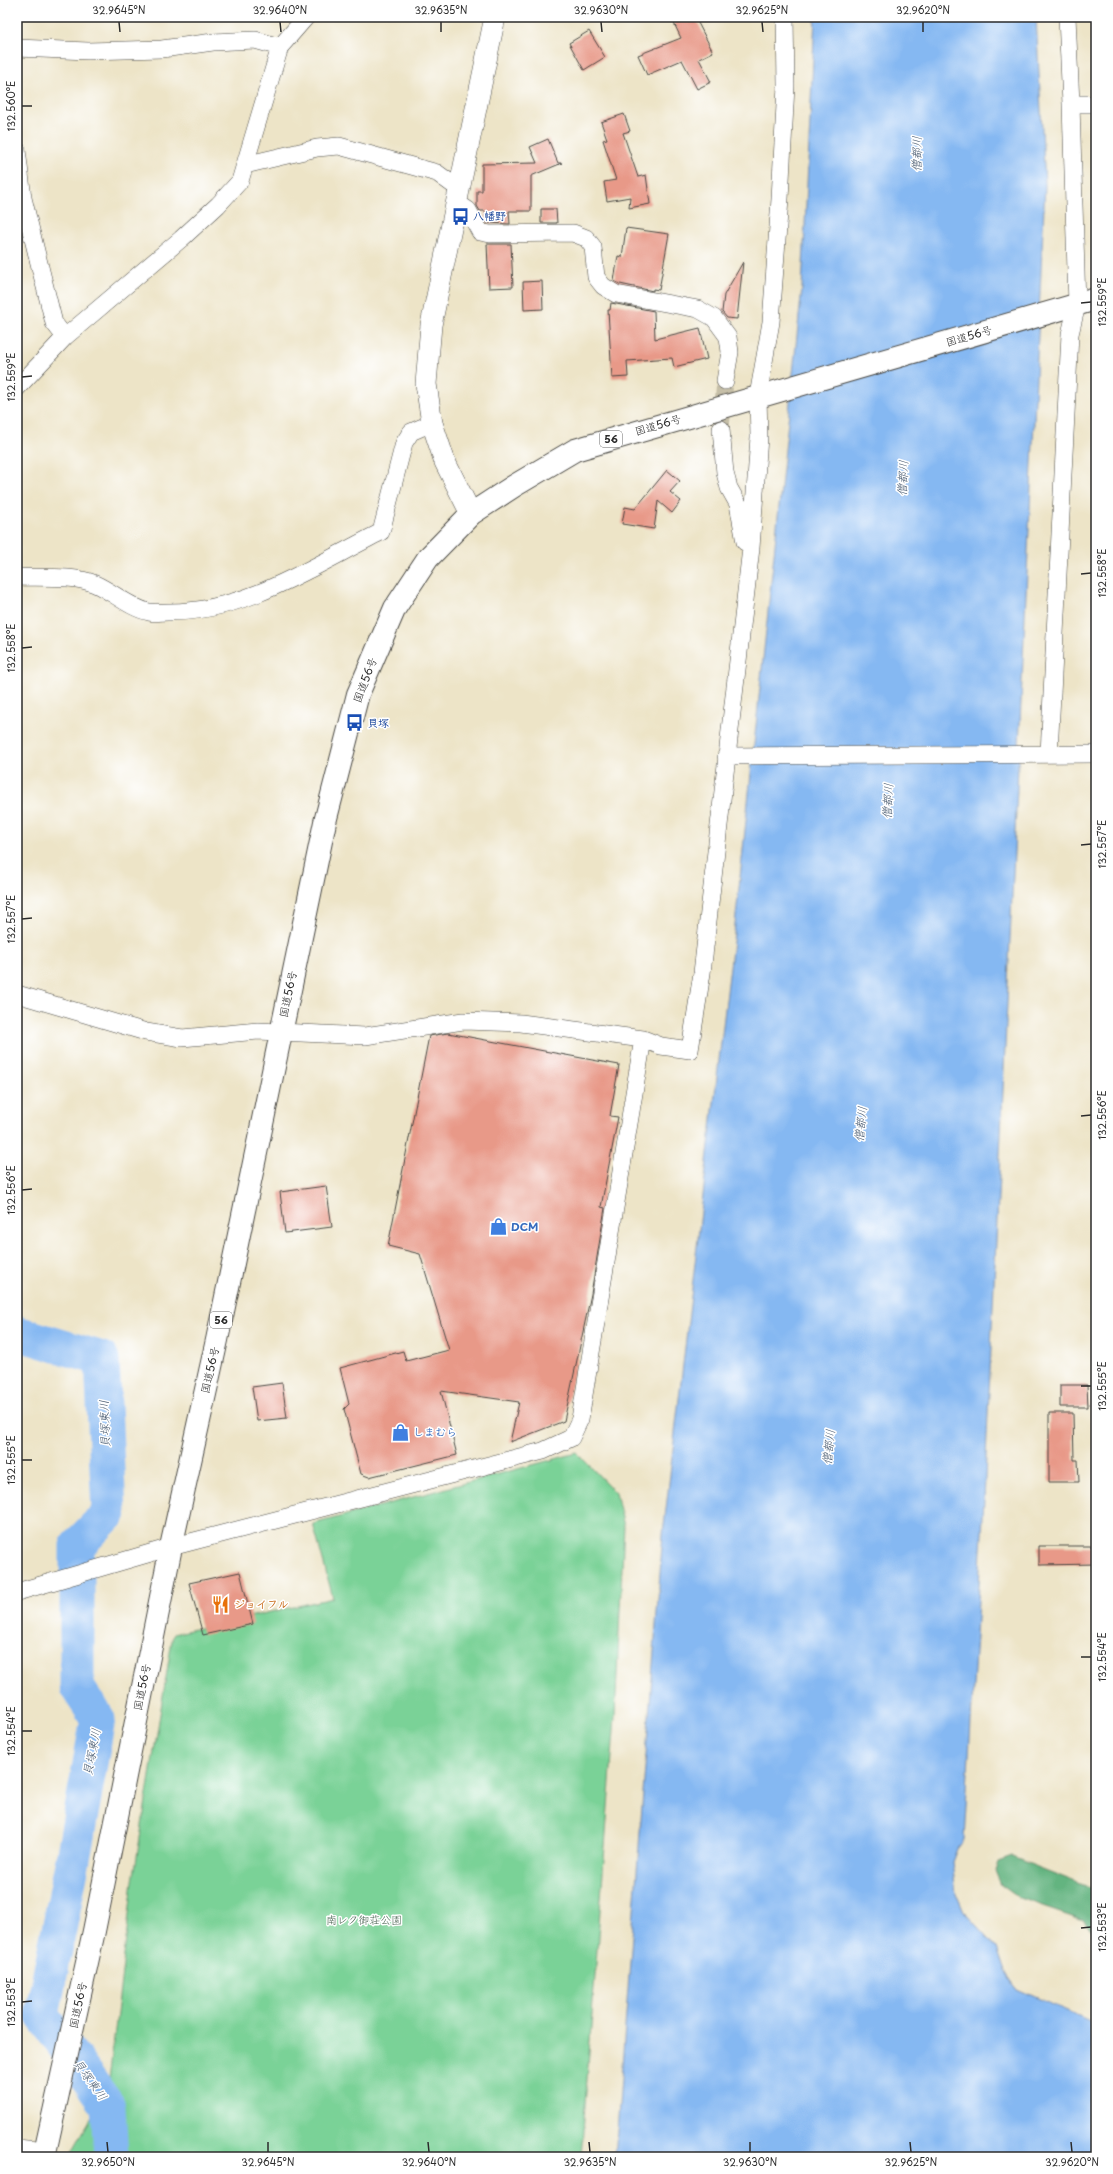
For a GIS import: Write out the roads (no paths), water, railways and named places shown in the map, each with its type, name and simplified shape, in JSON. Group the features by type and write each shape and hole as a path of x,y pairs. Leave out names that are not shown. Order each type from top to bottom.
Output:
{"highway":[{"name":"国道56号","path":"45,2154 94,1931 171,1547 217,1340 324,822 358,694 395,608 428,558 471,514 514,486 575,450 1087,302"}],"street":[{"path":"17,388 65,337 155,262 218,205 240,181 246,165 266,88 280,47 306,17"},
{"path":"471,514 445,462 432,423 426,384 431,325 493,27 477,17"},
{"path":"17,994 146,1032 182,1038 258,1031 365,1036 463,1021 521,1023 643,1039 661,1046 690,1050 733,757 751,548 761,395 771,322 786,86 785,17"},
{"path":"1042,754 1070,334 1087,302 1071,104 1067,17"},
{"path":"17,48 88,52 162,49 213,42 255,40 280,47"},
{"path":"1071,104 1096,104"},
{"path":"246,165 317,148 339,146 438,173 452,184 480,232 490,234 573,233 586,238 593,247 596,276 602,286 616,294 698,309 714,318 728,338 730,352 725,381"},
{"path":"17,150 23,198 54,323 65,337"},
{"path":"17,576 69,579 94,584 149,612 183,612 224,606 262,592 381,532 404,443 411,432 432,423"},
{"path":"721,430 729,488 738,504 744,541 751,548"},
{"path":"733,757 1096,754"},
{"path":"17,1592 171,1547 543,1451 571,1438 580,1419 643,1039"},
{"path":"17,2148 45,2154"}],"water":[{"name":"僧都川","path":"815,17 1036,17 1045,185 984,1500 964,1840 957,1849 952,1862 956,1893 964,1912 997,1948 1005,1972 1017,1989 1090,2021 1096,2028 1096,2157 615,2157 663,1534 736,916 802,288"}],"waterway":[{"name":"貝塚東川","path":"17,1333 102,1359 109,1513 77,1546 77,1687 98,1719 73,1859 42,2015 108,2106 111,2157"}],"tunnel":[{"path":"721,429 725,381"}],"place":[{"name":"八幡野","path":"460,216"},
{"name":"貝塚","path":"354,723"},
{"name":"DCM","path":"498,1227"},
{"name":"しまむら","path":"400,1432"},
{"name":"ジョイフル","path":"221,1604"}],"park label":[{"name":"南レク御荘公園","path":"364,1920"}]}
